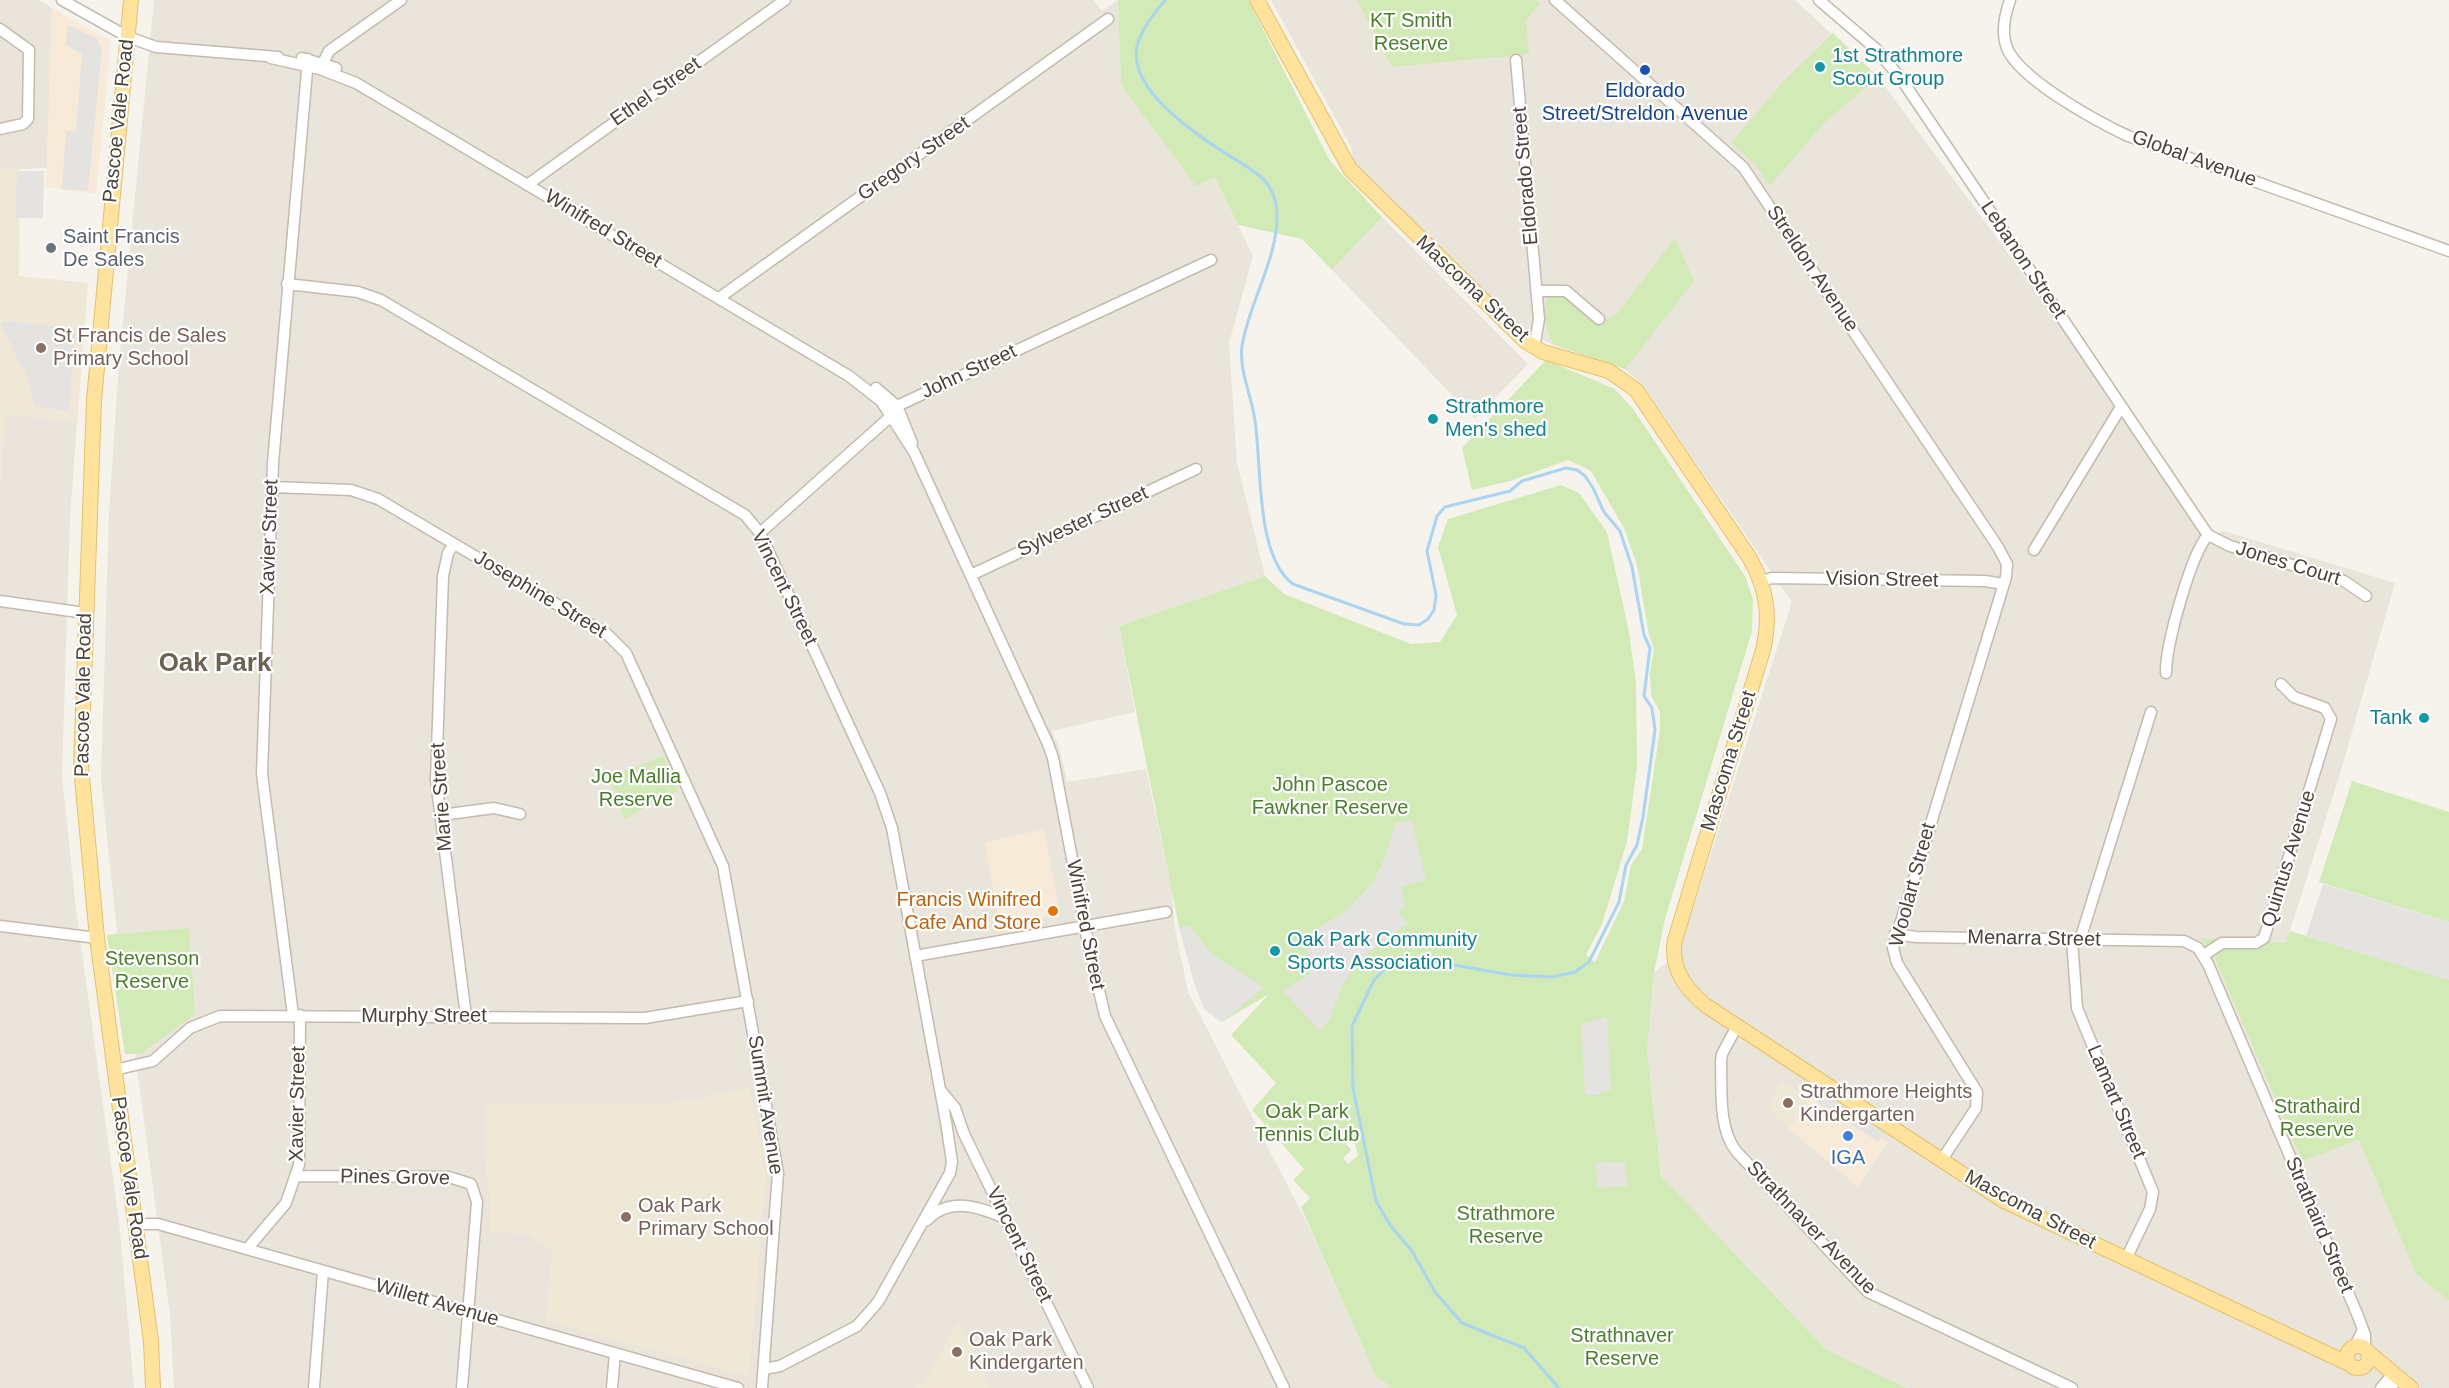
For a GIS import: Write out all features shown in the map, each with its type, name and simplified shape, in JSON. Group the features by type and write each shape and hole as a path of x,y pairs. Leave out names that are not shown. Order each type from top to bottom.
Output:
{"main road":[{"name":"Pascoe Vale Road","path":"131,0 94,400 81,767 97,938 153,1352 153,1388"},
{"name":"Mascoma Street","path":"1257,0 1350,169 1534,348 1609,371 1636,390 1749,557 1761,581 1768,609 1763,650 1674,949 1680,976 1689,991 1737,1026 2004,1201 2326,1353 2359,1354 2391,1383 2411,1388"}],"street":[{"name":"Winifred Street","path":"62,0 128,37 156,47 307,63 321,66 356,83 849,376 881,400 914,452 1053,758 1085,927 1105,1016 1284,1388"},
{"path":"321,66 329,51 401,0"},
{"name":"Ethel Street","path":"527,184 785,0"},
{"name":"Streldon Avenue","path":"1555,0 1743,167 1998,547 2007,564 2003,584"},
{"name":"Lebanon Street","path":"1819,0 1876,49 1902,80 2208,535"},
{"name":"Global Avenue","path":"2010,0 2005,14 2003,33 2009,53 2024,70 2097,121 2128,136 2449,251"},
{"name":"Gregory Street","path":"719,298 1108,19"},
{"path":"0,29 25,45 30,55 28,118 23,124 0,129"},
{"name":"Eldorado Street","path":"1516,60 1539,328 1534,348"},
{"name":"Xavier Street","path":"248,1248 286,1203 296,1176 299,1151 296,1015 263,795 272,487 286,284 307,63"},
{"name":"John Street","path":"760,533 890,417 897,406 1211,260"},
{"name":"Vincent Street","path":"286,284 358,292 381,300 745,515 760,533 887,810 946,1122 954,1124 964,1134"},
{"path":"1536,291 1566,291 1599,319"},
{"name":"Winifred Street","path":"849,376 880,390 897,406 911,438 914,452"},
{"path":"2034,550 2121,407"},
{"name":"Sylvester Street","path":"971,575 1196,469"},
{"name":"Josephine Street","path":"272,487 363,492 607,634 626,653 718,850 748,1001"},
{"path":"2166,673 2170,640 2197,554 2208,535"},
{"name":"Jones Court","path":"2208,535 2230,546 2344,581 2366,596"},
{"name":"Marie Street","path":"453,544 448,553 443,576 436,760 466,1016"},
{"name":"Vision Street","path":"1761,581 1772,578 1985,581 2003,584"},
{"name":"Woolart Street","path":"1941,1161 1976,1108 1977,1092 1897,963 1893,948 1895,934 2003,584"},
{"path":"0,601 85,613"},
{"name":"Quintus Avenue","path":"2204,955 2222,943 2259,942 2267,933 2331,716 2325,708 2290,695 2281,684"},
{"name":"Lamart Street","path":"2126,1259 2150,1209 2153,1192 2077,1008 2076,939 2151,712"},
{"path":"441,815 494,808 520,814"},
{"path":"916,960 1166,912"},
{"path":"0,926 97,938"},
{"name":"Menarra Street","path":"1895,934 1916,938 2173,941 2191,943 2204,955"},
{"name":"Strathaird Street","path":"2204,955 2363,1330 2359,1354"},
{"name":"Murphy Street","path":"114,1070 149,1063 164,1054 190,1028 220,1016 645,1018 748,1001"},
{"name":"Summit Avenue","path":"748,1001 778,1173 762,1388"},
{"name":"Strathnaver Avenue","path":"1737,1026 1722,1054 1721,1061 1725,1127 1729,1142 1736,1151 1869,1292 2072,1388"},
{"name":"Vincent Street","path":"940,1091 955,1108 964,1134 1088,1388"},
{"path":"764,1369 780,1366 865,1320 878,1302 950,1173 952,1162 946,1122"},
{"name":"Pines Grove","path":"296,1176 449,1177 471,1184 477,1202 468,1311"},
{"path":"921,1227 939,1210 966,1205 984,1208 1007,1219"},
{"name":"Willett Avenue","path":"135,1224 158,1224 248,1248 738,1388"},
{"path":"314,1388 323,1271"},
{"path":"462,1388 468,1311"},
{"path":"612,1388 615,1353"}],"shaded area":[{"path":"0,0 39,0 52,8 47,168 0,170"},
{"path":"154,0 1093,0 1102,11 1118,0 1121,86 1215,177 1253,256 1229,343 1237,463 1265,576 1119,626 1135,712 1052,731 1060,750 1067,782 1146,769 1172,891 1174,923 1188,992 1311,1231 1376,1375 1393,1388 174,1388 170,1315 135,1054 125,1054 107,935 117,933 101,779 109,512 119,362"},
{"path":"1271,0 1795,0 1878,77 2120,405 2208,535 2224,531 2395,583 2339,777 2286,943 2201,938 2214,956 2302,1161 2359,1139 2416,1274 2449,1301 2449,1388 1893,1388 1825,1352 1661,1176 1647,1050 1654,973 1679,952 1792,602 1641,383 1625,369 1560,348 1528,333 1510,320 1354,167 1351,147"},
{"path":"52,8 111,41 96,194 46,187"},
{"path":"68,25 96,38 102,50 88,191 62,189 66,131 76,131 82,54 65,45"},
{"name":"St Francis de Sales Primary School","path":"20,169 19,276 88,283 77,423 4,413 0,488 0,170"},
{"path":"17,171 44,171 43,218 16,218"},
{"path":"1382,217 1528,364 1475,419 1332,270"},
{"path":"5,321 75,328 69,411 34,406 26,371 21,366 1,324"},
{"path":"4,413 77,423 70,517 62,776 76,909 119,1221 134,1388 0,1388 0,488"},
{"path":"1412,821 1426,880 1401,886 1405,907 1398,912 1408,923 1358,961 1342,986 1330,1019 1320,1031 1283,991 1309,975 1308,935 1346,911 1373,882 1385,857 1396,822"},
{"path":"1044,829 1060,914 999,926 985,842"},
{"path":"2323,884 2449,922 2449,980 2306,936"},
{"path":"1190,926 1212,954 1264,987 1222,1022 1205,1010 1194,982 1179,927"},
{"path":"1607,1018 1611,1090 1602,1091 1600,1095 1585,1095 1581,1024"},
{"name":"Strathmore Heights Kindergarten","path":"1781,1081 1809,1098 1789,1129 1768,1109"},
{"name":"Oak Park Primary School","path":"749,1088 766,1174 749,1374 743,1375 546,1320 552,1251 528,1234 489,1232 491,1201 485,1163 485,1104 666,1104"},
{"path":"1815,1090 1888,1142 1858,1187 1789,1129"},
{"path":"1823,1092 1884,1132 1878,1142 1817,1102"},
{"path":"1596,1163 1625,1163 1627,1186 1597,1188"},
{"name":"Oak Park Kindergarten","path":"958,1321 990,1388 913,1388 924,1382"}],"green space":[{"path":"1118,0 1248,0 1330,161 1382,217 1332,270 1302,239 1238,225 1215,177 1196,186 1121,85"},
{"name":"KT Smith Reserve","path":"1357,0 1537,0 1540,3 1526,21 1529,54 1392,67"},
{"path":"1833,33 1878,77 1824,123 1770,186 1755,164 1731,143 1782,83"},
{"path":"1675,238 1694,281 1625,369 1553,344 1545,320 1546,302 1549,296 1556,293 1569,297 1598,323 1616,315"},
{"path":"1546,360 1615,389 1633,409 1745,576 1753,599 1752,631 1665,919 1654,973 1647,1050 1661,1176 1826,1350 1907,1388 1393,1388 1376,1376 1301,1207 1322,1187 1310,1198 1293,1180 1304,1169 1252,1110 1276,1083 1231,1035 1269,994 1222,1022 1205,1010 1194,982 1179,927 1119,626 1265,576 1284,594 1411,644 1440,642 1457,615 1438,547 1448,519 1561,485 1579,493 1607,532 1629,632 1636,683 1637,767 1627,842 1602,924 1586,955 1595,962 1624,901 1631,865 1642,849 1660,730 1660,712 1651,695 1650,673 1654,648 1649,635 1637,565 1624,528 1591,471 1568,460 1510,481 1472,490 1462,448","holes":["1351,1129 1358,1155 1348,1164 1343,1158 1351,1150 1341,1138"]},
{"name":"Joe Mallia Reserve","path":"663,756 678,790 624,819 610,777"},
{"path":"2352,781 2449,812 2449,922 2319,882"},
{"name":"Stevenson Reserve","path":"189,928 195,1014 142,1053 125,1054 107,935"},
{"name":"Strathaird Reserve","path":"2290,931 2449,980 2449,1301 2416,1274 2359,1140 2302,1161 2214,956 2200,938 2286,943"}],"waterway":[{"path":"1165,0 1145,27 1137,46 1137,62 1143,78 1153,93 1181,122 1260,176 1267,183 1276,202 1276,231 1273,247 1246,330 1242,356 1255,421 1266,532 1272,553 1281,571 1293,584 1404,624 1419,625 1428,619 1434,610 1436,595 1427,551 1437,516 1445,507 1510,491 1522,481 1566,468 1577,470 1585,476 1604,512 1620,531 1632,567 1644,635 1650,648 1644,696 1652,708 1655,730 1637,845 1626,865 1619,902 1589,962 1575,972 1552,977 1511,975 1420,959 1401,961 1387,967 1374,980 1352,1026 1353,1088 1376,1201 1390,1225 1412,1251 1435,1292 1462,1323 1524,1348 1559,1388"}],"place":[{"name":"1st Strathmore Scout Group","path":"1820,67"},
{"name":"Eldorado Street/Streldon Avenue","path":"1645,70"},
{"name":"Saint Francis De Sales","path":"51,248"},
{"name":"St Francis de Sales Primary School","path":"41,348"},
{"name":"Strathmore Men's shed","path":"1433,419"},
{"name":"Tank","path":"2424,718"},
{"name":"Francis Winifred Cafe And Store","path":"1053,911"},
{"name":"Oak Park Community Sports Association","path":"1275,951"},
{"name":"Strathmore Heights Kindergarten","path":"1788,1103"},
{"name":"IGA","path":"1848,1136"},
{"name":"Oak Park Primary School","path":"626,1217"},
{"name":"Oak Park Kindergarten","path":"957,1352"}],"district":[{"name":"Oak Park","path":"215,664"}],"park label":[{"name":"John Pascoe Fawkner Reserve","path":"1330,796"},
{"name":"Oak Park Tennis Club","path":"1307,1124"},
{"name":"Strathmore Reserve","path":"1506,1226"},
{"name":"Strathnaver Reserve","path":"1622,1348"}]}
